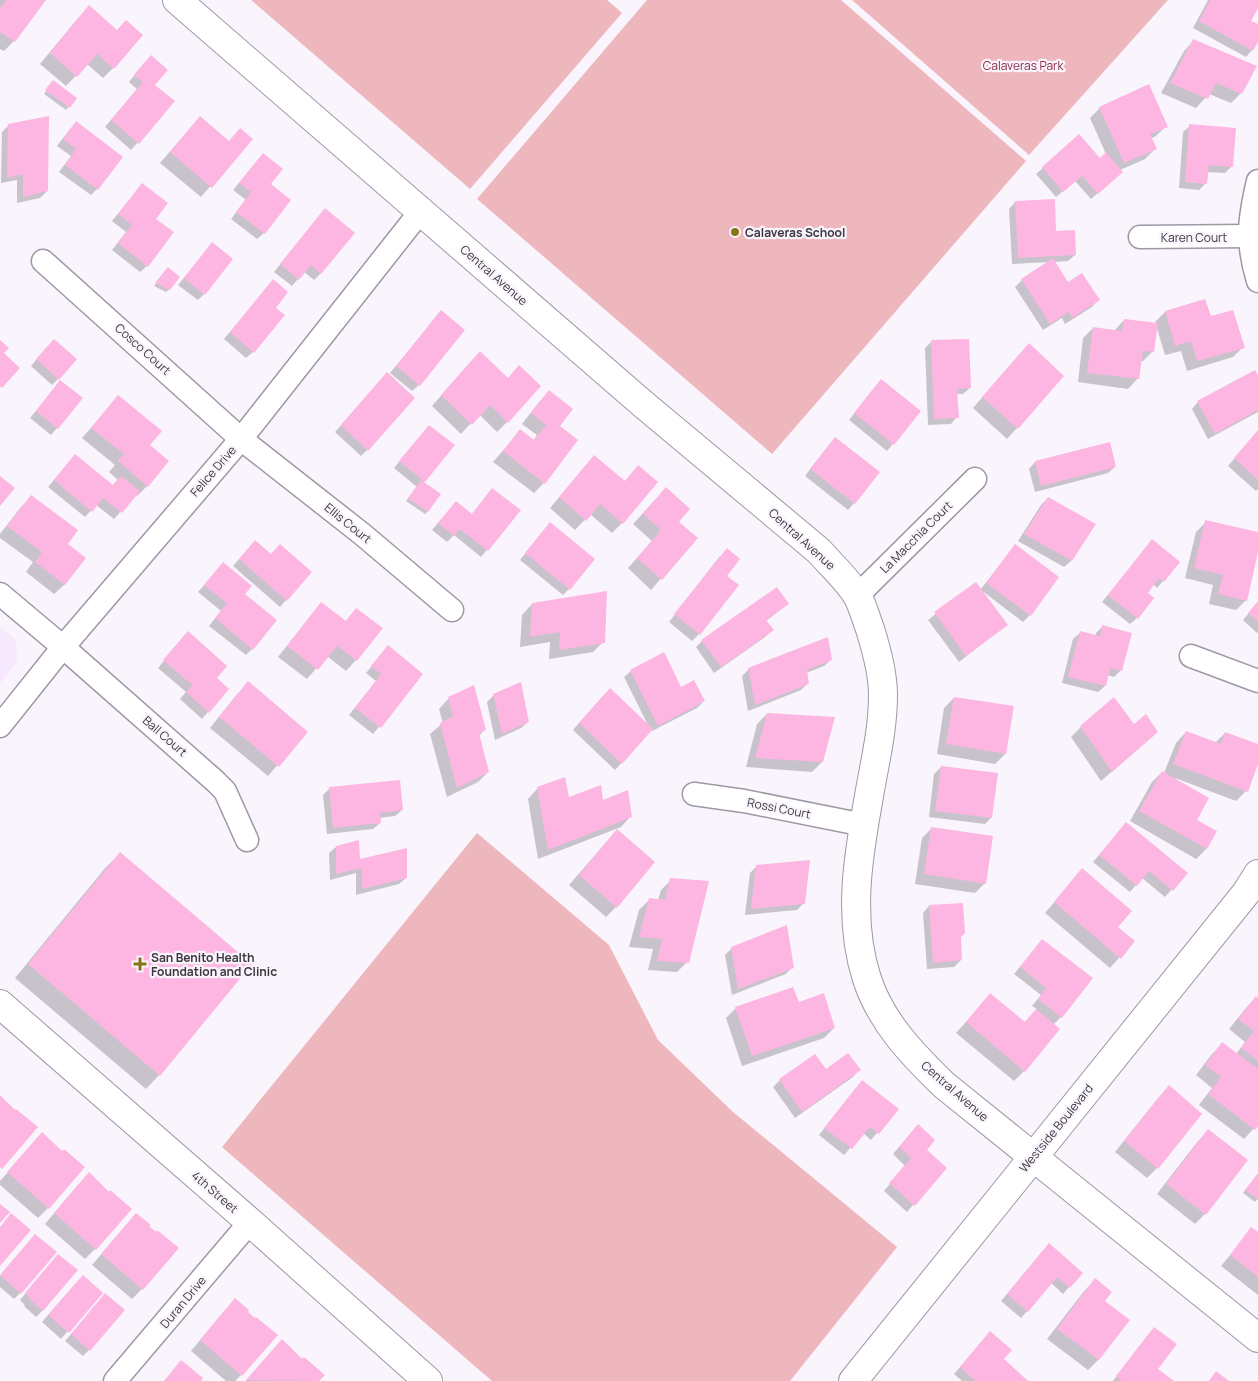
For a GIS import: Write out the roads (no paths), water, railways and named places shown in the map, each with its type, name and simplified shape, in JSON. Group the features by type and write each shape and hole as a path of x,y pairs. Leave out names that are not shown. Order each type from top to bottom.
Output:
{"street":[{"name":"Central Avenue","path":"177,0 643,404 819,551 844,578 857,596 875,644 883,694 882,725 864,824 856,890 858,942 867,979 878,1004 893,1030 910,1052 944,1085 1258,1338"},
{"path":"1258,180 1249,236 1258,281"},
{"name":"Felice Drive","path":"0,726 63,646 241,439 420,212"},
{"name":"Karen Court","path":"1140,237 1249,236"},
{"name":"Cosco Court","path":"43,261 241,439"},
{"name":"Ellis Court","path":"241,439 362,534 452,610"},
{"name":"La Macchia Court","path":"857,596 975,479"},
{"name":"Ball Court","path":"0,594 63,646 216,781 225,791 248,840"},
{"path":"1191,656 1258,681"},
{"name":"Rossi Court","path":"694,794 744,801 864,824"},
{"name":"Westside Boulevard","path":"854,1381 1246,893 1258,874"},
{"name":"4th Street","path":"0,1004 250,1222 428,1381"},
{"name":"Duran Drive","path":"115,1381 250,1222"}],"place":[{"name":"Calaveras School","path":"735,232"},
{"name":"San Benito Health Foundation and Clinic","path":"140,964"}],"park label":[{"name":"Calaveras Park","path":"1023,65"}]}
